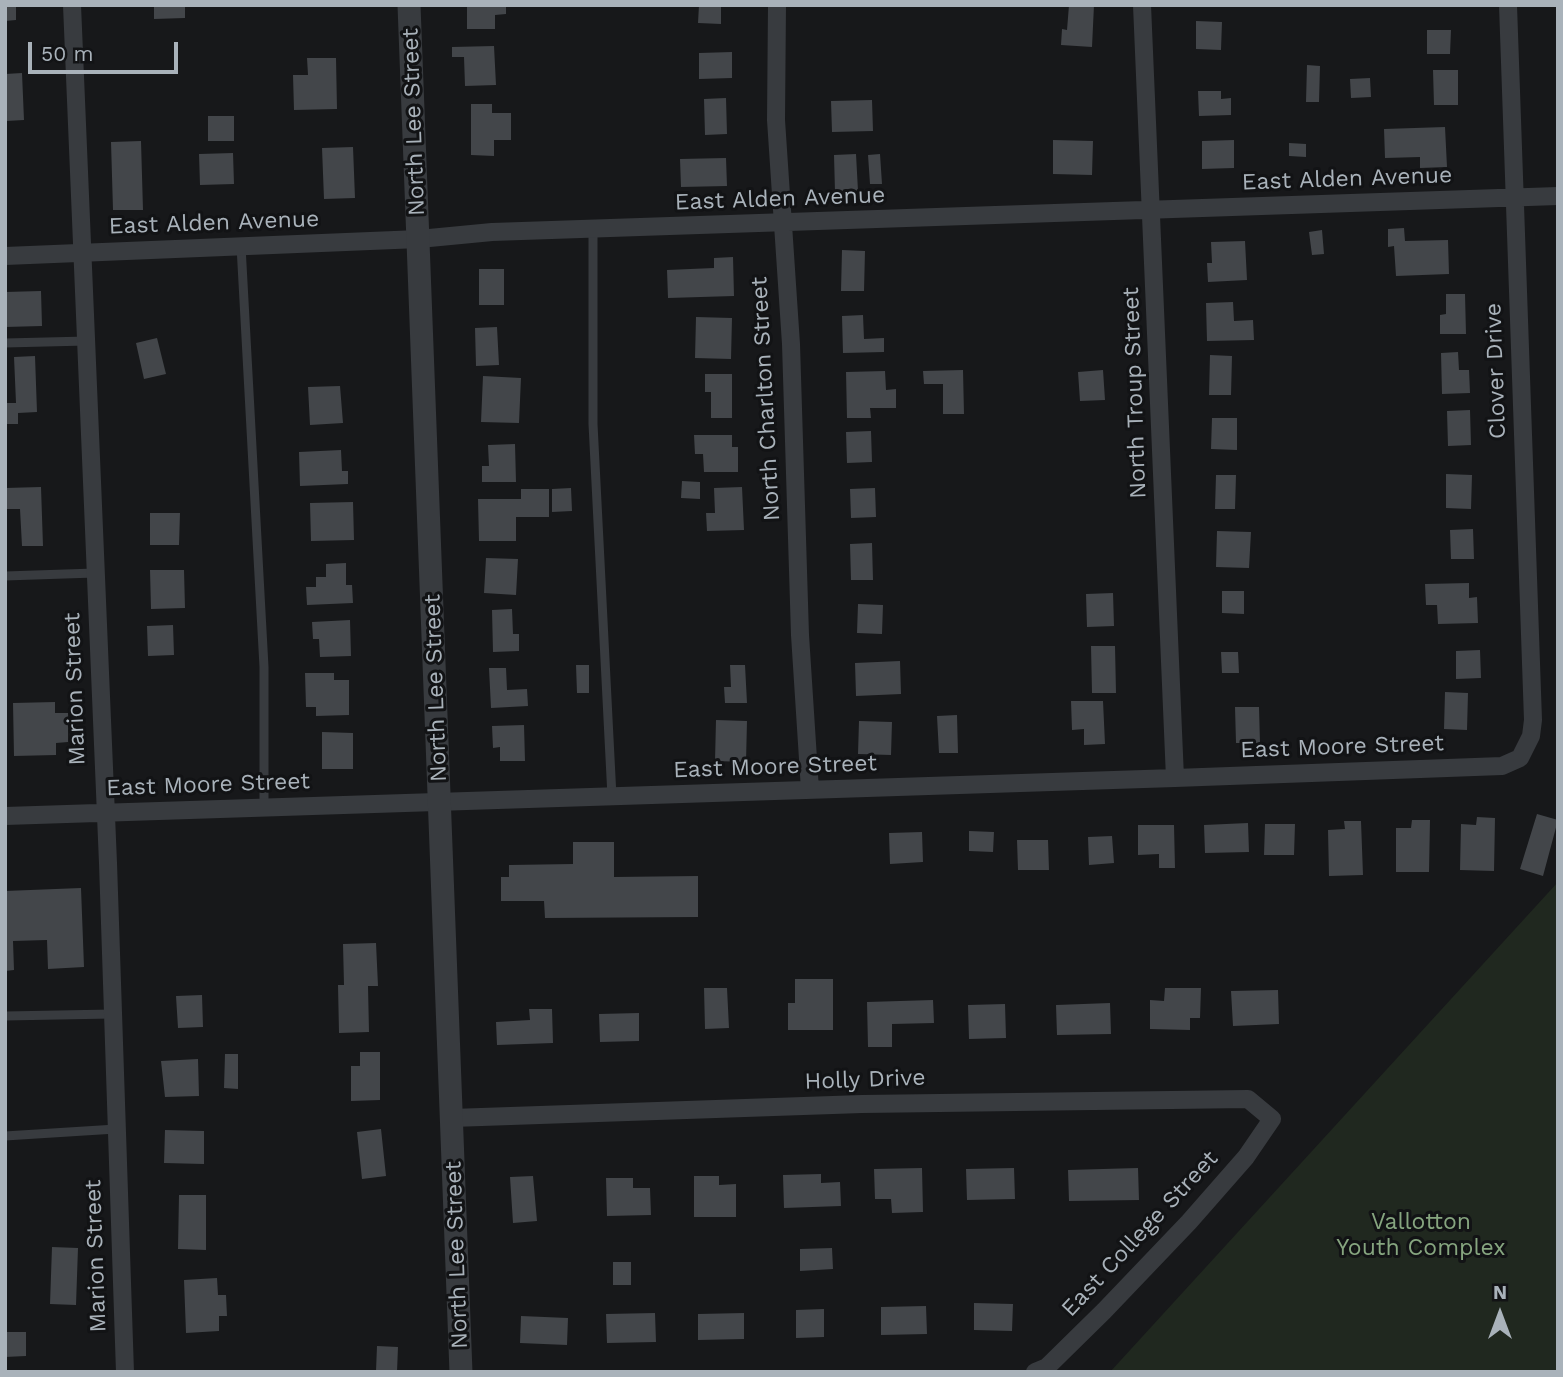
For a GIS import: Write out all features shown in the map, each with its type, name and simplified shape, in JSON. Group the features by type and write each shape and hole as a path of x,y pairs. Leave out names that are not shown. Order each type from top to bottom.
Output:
{"street":[{"name":"Marion Street","path":"72,5 125,1372"},
{"name":"North Lee Street","path":"409,5 461,1372"},
{"name":"North Charlton Street","path":"777,5 775,120 791,344 800,635 810,790"},
{"name":"North Troup Street","path":"1142,5 1175,778"},
{"name":"Clover Drive","path":"1508,5 1531,736"},
{"name":"East Alden Avenue","path":"5,256 419,239 492,232 1558,196"},
{"name":"East Moore Street","path":"5,816 1502,766 1520,758 1531,736"},
{"name":"Holly Drive","path":"452,1118 848,1104 1217,1097 1248,1099 1272,1119"},
{"name":"East College Street","path":"1035,1372 1047,1367 1189,1223 1246,1157 1272,1119"}],"lane":[{"path":"593,229 593,424 612,797"},
{"path":"241,246 264,667 264,807"},
{"path":"5,343 87,341"},
{"path":"5,576 95,573"},
{"path":"5,1016 112,1014"},
{"path":"8,1135 116,1129"}],"green space":[{"name":"Vallotton Youth Complex","path":"1558,882 1558,1372 1110,1372"}],"building":[{"path":"5,5 16,5 16,20 5,21"},
{"path":"154,5 185,5 185,18 154,19"},
{"path":"467,5 506,5 506,14 495,15 495,29 467,29"},
{"path":"699,5 721,5 721,24 698,23"},
{"path":"1069,5 1094,5 1092,47 1061,45 1062,29 1067,30"},
{"path":"1196,21 1222,22 1221,50 1196,49"},
{"path":"1427,30 1451,30 1450,54 1427,54"},
{"path":"494,46 496,85 465,86 464,57 452,57 452,47"},
{"path":"732,52 732,78 699,79 699,53"},
{"path":"307,58 336,58 337,109 294,110 293,75 308,75"},
{"path":"1307,65 1320,66 1319,102 1306,102"},
{"path":"1433,70 1458,70 1458,105 1434,105"},
{"path":"22,73 24,120 6,121 5,74"},
{"path":"1370,78 1371,97 1351,98 1350,79"},
{"path":"1198,91 1221,91 1221,99 1231,98 1231,115 1199,116"},
{"path":"726,98 727,134 705,135 704,99"},
{"path":"872,100 873,131 832,132 831,101"},
{"path":"471,104 492,104 492,113 511,113 511,140 494,140 494,156 471,155"},
{"path":"208,116 234,116 234,141 208,141"},
{"path":"1445,127 1447,167 1420,168 1420,157 1385,158 1384,129"},
{"path":"1053,140 1093,141 1092,175 1053,174"},
{"path":"1234,140 1234,168 1202,169 1202,141"},
{"path":"141,141 143,210 113,210 111,142"},
{"path":"1289,143 1306,144 1306,157 1289,156"},
{"path":"353,147 355,198 324,199 322,148"},
{"path":"233,153 234,184 200,185 199,154"},
{"path":"856,154 858,191 835,192 834,155"},
{"path":"880,154 882,184 870,184 868,155"},
{"path":"726,158 727,186 681,187 680,159"},
{"path":"1404,228 1405,241 1448,240 1449,274 1396,276 1394,246 1388,247 1388,229"},
{"path":"1322,230 1324,254 1312,255 1309,232"},
{"path":"1245,241 1247,280 1208,282 1207,263 1212,263 1211,242"},
{"path":"842,250 865,251 864,291 841,291"},
{"path":"733,257 734,296 668,298 667,270 714,268 714,258"},
{"path":"479,269 504,269 504,305 479,305"},
{"path":"41,291 42,326 5,327 5,292"},
{"path":"1446,294 1465,294 1466,334 1440,334 1440,315 1446,314"},
{"path":"1233,302 1234,321 1253,320 1254,340 1207,341 1206,303"},
{"path":"863,315 864,339 884,338 884,352 843,353 842,316"},
{"path":"696,317 732,318 731,359 695,358"},
{"path":"497,327 499,365 476,366 475,328"},
{"path":"157,338 166,374 144,379 136,343"},
{"path":"1458,352 1459,370 1469,370 1470,393 1442,394 1441,353"},
{"path":"1210,355 1232,356 1231,395 1209,395"},
{"path":"35,356 37,412 18,413 18,424 5,424 5,403 16,403 14,357"},
{"path":"963,370 964,414 943,414 943,384 924,384 923,371"},
{"path":"1103,370 1105,400 1080,401 1078,372"},
{"path":"885,371 886,390 896,389 896,408 870,408 871,418 847,418 846,372"},
{"path":"705,374 732,374 732,418 711,418 711,392 705,392"},
{"path":"483,376 521,378 519,423 481,422"},
{"path":"340,386 343,423 310,425 308,387"},
{"path":"1470,410 1471,445 1448,446 1447,411"},
{"path":"1212,418 1237,418 1237,450 1211,449"},
{"path":"871,431 872,462 847,463 846,432"},
{"path":"694,435 732,435 732,447 738,447 738,472 704,472 703,454 695,454"},
{"path":"515,444 516,482 482,482 482,466 489,466 488,445"},
{"path":"341,450 342,471 348,471 348,484 300,486 299,452"},
{"path":"1446,474 1472,475 1471,509 1446,508"},
{"path":"1216,475 1236,475 1235,509 1215,509"},
{"path":"682,481 700,482 700,499 681,498"},
{"path":"41,487 43,546 22,546 20,509 5,509 5,488"},
{"path":"742,487 744,530 707,531 706,513 715,513 714,488"},
{"path":"571,488 572,511 552,512 552,489"},
{"path":"875,488 876,517 851,518 850,489"},
{"path":"521,489 549,489 549,517 516,517 516,541 479,541 478,499 521,499"},
{"path":"353,502 354,540 311,541 310,503"},
{"path":"150,513 180,513 179,545 150,545"},
{"path":"1473,529 1474,559 1451,559 1450,530"},
{"path":"1217,531 1251,532 1249,568 1216,567"},
{"path":"872,543 873,580 851,580 850,544"},
{"path":"486,558 518,559 516,595 484,593"},
{"path":"346,563 346,585 352,585 353,603 307,605 306,587 316,587 316,577 326,577 326,564"},
{"path":"150,570 184,570 185,608 151,609"},
{"path":"1469,583 1469,598 1477,597 1478,623 1438,624 1437,605 1426,605 1425,584"},
{"path":"1222,591 1244,591 1244,614 1222,613"},
{"path":"1113,593 1114,626 1087,627 1086,594"},
{"path":"858,604 883,605 882,634 857,633"},
{"path":"512,609 513,634 519,634 519,651 493,652 492,610"},
{"path":"350,620 351,656 320,657 319,639 313,639 312,622"},
{"path":"173,625 174,655 148,656 147,626"},
{"path":"1091,646 1115,646 1116,693 1092,693"},
{"path":"1480,650 1481,678 1456,679 1456,651"},
{"path":"1221,652 1238,652 1239,673 1222,673"},
{"path":"900,661 901,694 856,696 855,663"},
{"path":"576,665 589,665 589,693 577,693"},
{"path":"730,665 745,665 747,703 725,703 724,687 731,687"},
{"path":"489,668 506,668 507,690 527,689 528,706 491,708"},
{"path":"305,673 334,673 334,680 349,680 349,715 316,716 316,707 306,707"},
{"path":"1445,692 1468,693 1467,730 1444,729"},
{"path":"1071,701 1103,701 1105,744 1084,745 1084,729 1072,730"},
{"path":"55,702 55,713 68,713 68,742 56,743 56,755 14,756 13,703"},
{"path":"1235,707 1259,707 1260,743 1236,743"},
{"path":"957,715 958,753 939,753 937,716"},
{"path":"716,720 747,721 746,762 715,761"},
{"path":"859,721 892,722 891,755 858,754"},
{"path":"524,725 525,761 500,761 500,747 493,748 492,726"},
{"path":"322,732 353,733 353,769 322,769"},
{"path":"1537,814 1558,820 1543,876 1520,869"},
{"path":"1477,817 1495,818 1494,871 1460,870 1461,824 1476,825"},
{"path":"1412,820 1430,820 1429,872 1396,872 1396,828 1411,828"},
{"path":"1344,821 1361,821 1363,875 1329,876 1328,830 1345,829"},
{"path":"1248,823 1249,852 1205,853 1204,825"},
{"path":"1265,824 1295,824 1294,855 1264,855"},
{"path":"1138,825 1174,825 1175,868 1159,868 1159,854 1138,855"},
{"path":"969,831 994,832 993,852 969,851"},
{"path":"922,832 923,862 890,864 889,833"},
{"path":"1112,836 1114,863 1089,865 1088,837"},
{"path":"1017,840 1048,840 1049,870 1018,870"},
{"path":"573,842 614,842 614,877 698,876 698,917 545,918 544,901 501,901 501,877 509,877 509,865 573,864"},
{"path":"81,888 84,967 48,969 47,940 13,941 14,970 5,971 5,891"},
{"path":"376,943 378,986 368,986 369,1032 339,1033 338,985 344,985 343,944"},
{"path":"795,979 833,979 833,1030 788,1030 788,1003 795,1003"},
{"path":"704,988 727,988 729,1028 705,1029"},
{"path":"1165,988 1201,988 1200,1018 1190,1018 1190,1030 1150,1029 1150,1000 1164,1001"},
{"path":"1278,990 1279,1024 1233,1026 1231,991"},
{"path":"202,995 203,1027 178,1028 176,996"},
{"path":"933,1000 934,1023 892,1024 892,1047 868,1047 867,1002"},
{"path":"1110,1003 1111,1034 1057,1035 1056,1005"},
{"path":"1005,1004 1006,1038 969,1039 968,1005"},
{"path":"529,1009 552,1009 553,1043 497,1045 496,1022 530,1020"},
{"path":"639,1013 639,1041 600,1042 599,1014"},
{"path":"360,1052 380,1052 380,1100 351,1101 351,1066 360,1066"},
{"path":"225,1054 238,1054 238,1089 224,1088"},
{"path":"198,1059 199,1096 165,1097 161,1061"},
{"path":"381,1129 386,1176 362,1179 357,1132"},
{"path":"165,1130 204,1131 204,1164 164,1163"},
{"path":"922,1168 923,1212 892,1213 891,1199 875,1199 874,1169"},
{"path":"1014,1168 1015,1199 967,1200 966,1169"},
{"path":"1138,1168 1139,1200 1069,1201 1068,1170"},
{"path":"821,1174 821,1183 840,1182 841,1206 784,1208 783,1175"},
{"path":"533,1176 537,1221 513,1223 510,1177"},
{"path":"694,1176 719,1176 719,1185 736,1184 736,1217 694,1217"},
{"path":"606,1178 633,1178 633,1188 650,1188 651,1215 607,1216"},
{"path":"179,1195 206,1195 206,1250 178,1249"},
{"path":"52,1247 78,1248 76,1305 50,1304"},
{"path":"832,1248 833,1269 800,1271 800,1249"},
{"path":"613,1262 631,1262 631,1285 613,1285"},
{"path":"217,1278 218,1295 226,1295 227,1316 219,1316 219,1331 186,1333 184,1280"},
{"path":"974,1303 1013,1304 1012,1331 974,1330"},
{"path":"926,1306 927,1334 881,1335 881,1307"},
{"path":"824,1309 824,1337 796,1338 796,1310"},
{"path":"655,1313 656,1342 607,1343 606,1314"},
{"path":"744,1313 744,1339 698,1340 698,1314"},
{"path":"521,1316 568,1318 567,1345 520,1343"},
{"path":"5,1332 26,1332 26,1356 5,1357"},
{"path":"377,1346 398,1347 397,1372 376,1371"}]}
